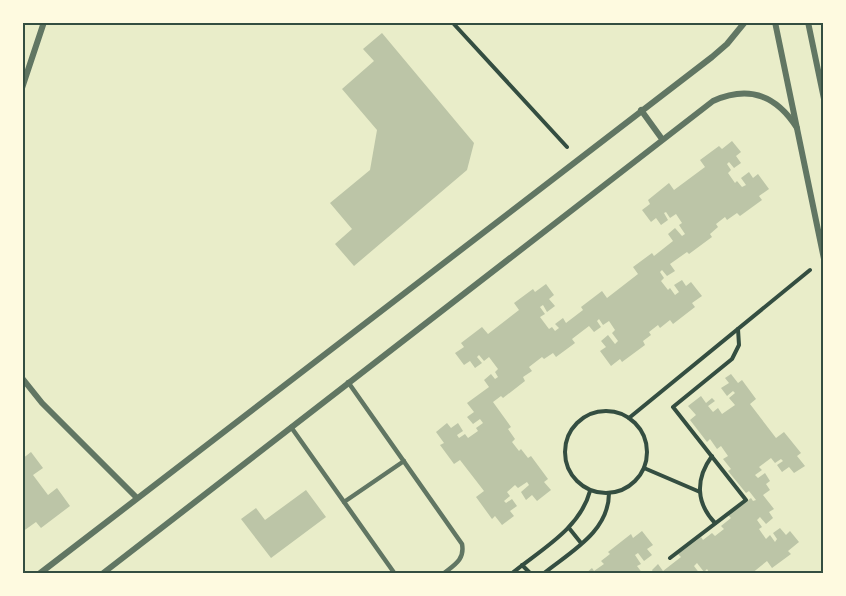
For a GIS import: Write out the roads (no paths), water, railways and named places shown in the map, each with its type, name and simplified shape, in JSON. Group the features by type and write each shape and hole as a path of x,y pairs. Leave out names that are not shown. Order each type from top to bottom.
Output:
{"street":[{"path":"22,88 44,22"},
{"path":"39,573 727,44 745,22"},
{"path":"775,22 824,258"},
{"path":"808,22 824,99"},
{"path":"102,573 713,101 736,93 749,93 764,97 777,104 789,115 797,128"},
{"path":"641,110 662,139"},
{"path":"22,378 42,403 137,498"}],"lane":[{"path":"348,382 462,544 461,558 443,573"},
{"path":"291,427 395,573"},
{"path":"344,502 404,461"}]}
